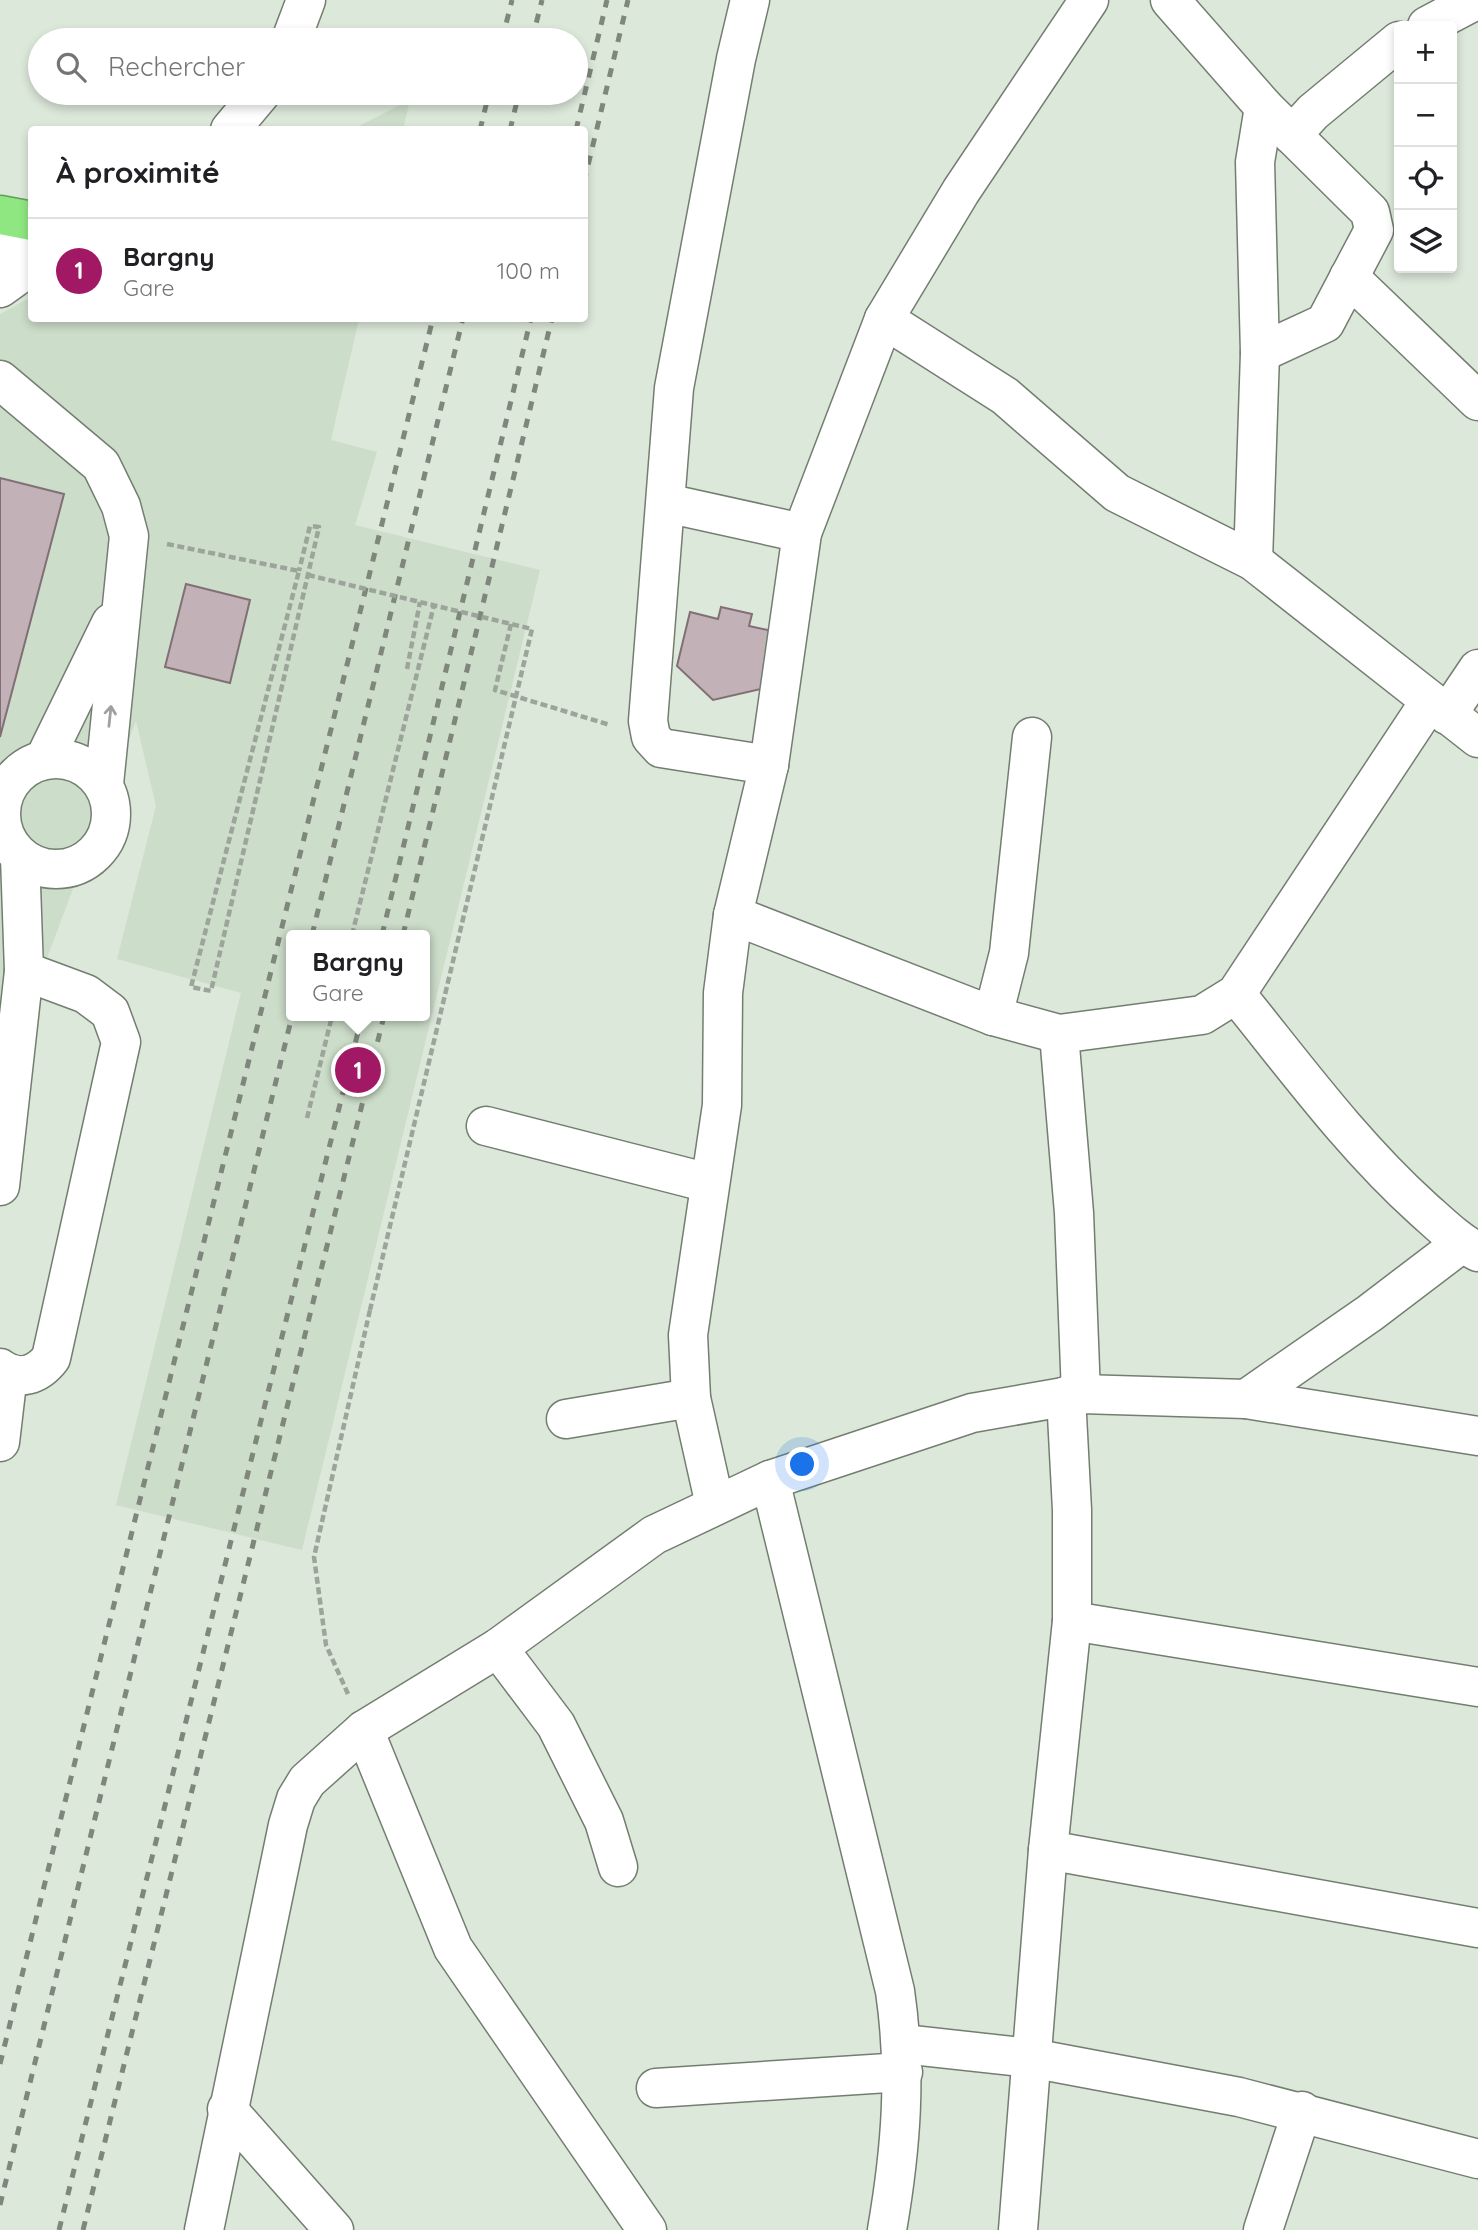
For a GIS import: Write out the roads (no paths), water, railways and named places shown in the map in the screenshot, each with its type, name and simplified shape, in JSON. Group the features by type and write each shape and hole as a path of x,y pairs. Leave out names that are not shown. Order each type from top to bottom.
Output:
{"highway":[{"path":"0,215 28,220"}],"street":[{"path":"296,28 306,0"},
{"path":"750,0 736,59 674,388 648,721 651,737 661,748 769,765"},
{"path":"715,1505 691,1398 688,1335 722,1105 723,993 733,915 769,765 802,533 884,319 961,191 1089,0"},
{"path":"1170,0 1264,107 1370,212 1374,230 1325,323 1260,353"},
{"path":"1436,21 1476,0"},
{"path":"1292,135 1312,112 1394,45"},
{"path":"233,126 251,105"},
{"path":"1253,561 1260,353 1255,162 1264,107"},
{"path":"0,246 28,238"},
{"path":"0,288 28,268"},
{"path":"1349,277 1478,401"},
{"path":"884,319 1005,396 1117,493 1253,561 1478,738"},
{"path":"0,380 101,465 121,506 129,536 104,784 111,817 108,835 99,850 86,861 70,868 52,870 20,857 8,842 1,826 0,808 14,777 44,760 77,762 92,771 104,784"},
{"path":"0,411 50,423"},
{"path":"666,503 802,533"},
{"path":"44,760 121,602"},
{"path":"733,915 993,1016 1059,1034 1202,1015 1236,994 1438,708 1478,669"},
{"path":"993,1016 1009,953 1032,737"},
{"path":"0,1186 24,971 20,857"},
{"path":"0,1442 4,1371 28,1376 42,1370 51,1358 121,1042 110,1012 86,994 24,971"},
{"path":"1236,994 1345,1130 1397,1186 1470,1248 1246,1399"},
{"path":"1018,2230 1048,1850 1072,1621 1074,1213 1059,1034"},
{"path":"486,1126 709,1183"},
{"path":"204,2230 296,1799 307,1780 364,1730 498,1648 654,1535 770,1480 972,1413 1073,1395 1246,1399 1478,1436"},
{"path":"566,1419 691,1398"},
{"path":"770,1480 885,1940 903,2058 903,2115 887,2230"},
{"path":"1072,1621 1478,1687"},
{"path":"498,1648 556,1726 604,1821 618,1867"},
{"path":"364,1730 453,1948 647,2230"},
{"path":"1048,1850 1478,1928"},
{"path":"656,2088 903,2058 1031,2058 1303,2112 1478,2160"},
{"path":"228,2109 334,2230"},
{"path":"1270,2228 1303,2112"}],"railway":[{"path":"505,28 512,0"},
{"path":"535,28 542,0"},
{"path":"588,80 607,0"},
{"path":"588,165 628,0"},
{"path":"481,126 486,105"},
{"path":"511,126 516,105"},
{"path":"577,126 582,105"},
{"path":"0,2064 432,322"},
{"path":"313,930 462,322"},
{"path":"383,930 530,322"},
{"path":"404,930 551,322"},
{"path":"0,2205 291,1021"},
{"path":"59,2230 361,1021"},
{"path":"83,2230 383,1021"}],"place":[{"name":"Bargny","path":"358,1070"}]}
